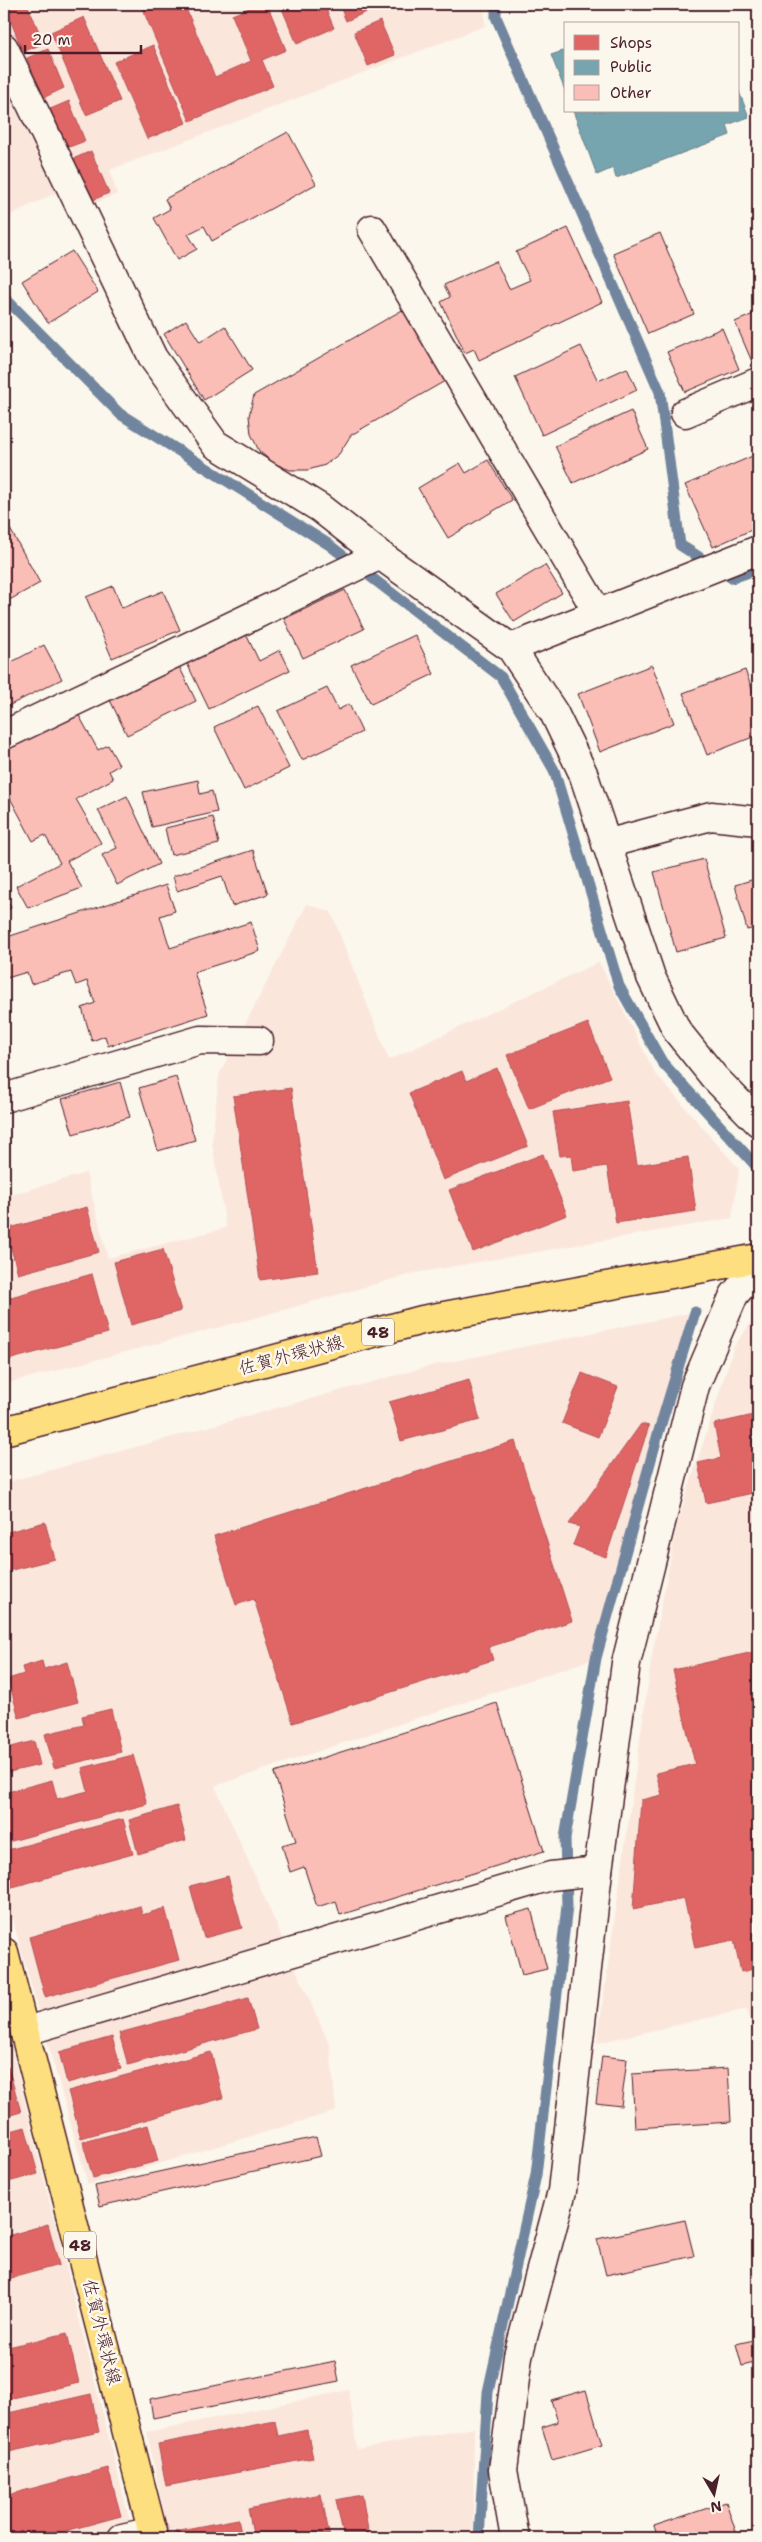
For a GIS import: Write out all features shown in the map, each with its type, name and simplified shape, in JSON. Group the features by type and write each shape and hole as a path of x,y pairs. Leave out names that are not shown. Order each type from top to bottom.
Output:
{"main road":[{"name":"佐賀外環状線","path":"4,1431 422,1320 758,1258"},
{"name":"佐賀外環状線","path":"4,1952 26,2031 154,2535"}],"street":[{"path":"4,48 153,358 215,444 320,508 380,555 511,648 554,713 583,773 650,977 677,1031 714,1077 758,1122"},
{"path":"372,229 598,613"},
{"path":"685,413 758,382"},
{"path":"511,648 758,550"},
{"path":"4,735 380,555"},
{"path":"606,844 711,816 758,821"},
{"path":"4,1098 200,1040 259,1040"},
{"path":"515,2538 502,2470 518,2356 562,2191 598,1870 626,1663 694,1386 734,1295 758,1267"},
{"path":"26,2031 551,1876 598,1870"},
{"path":"122,2538 154,2535"}],"shaded area":[{"path":"4,4 484,4 485,26 110,170 117,194 72,213 60,191 4,218"},
{"path":"307,904 331,912 389,1060 599,962 655,1073 739,1169 732,1218 415,1273 258,1317 4,1384 4,1197 86,1173 108,1258 226,1228 212,1142 219,1075"},
{"path":"695,1312 658,1434 596,1658 215,1786 330,2046 336,2111 88,2185 4,1890 4,1483 430,1366"},
{"path":"758,1312 758,2051 747,2009 597,2043 652,1655 677,1524 734,1347"},
{"path":"4,2019 130,2522 133,2538 4,2538"},
{"path":"349,2390 357,2449 474,2428 473,2538 169,2538 147,2432"}],"building: Shops":[{"path":"4,4 27,4 44,43 23,52"},
{"path":"159,4 184,4 215,77 251,61 232,15 259,4 267,4 286,50 262,60 273,86 190,121 143,10"},
{"path":"280,4 324,4 334,28 297,44"},
{"path":"339,4 374,4 376,8 346,21"},
{"path":"84,17 120,101 86,115 51,32"},
{"path":"380,21 395,55 368,66 354,32"},
{"path":"153,45 186,123 147,139 114,62"},
{"path":"48,49 64,88 43,98 27,58"},
{"path":"69,101 85,141 64,149 48,110"},
{"path":"91,151 109,193 91,201 73,159"},
{"path":"588,1023 610,1077 529,1109 507,1055"},
{"path":"497,1068 528,1146 443,1180 409,1093 462,1071 466,1081"},
{"path":"291,1088 318,1272 260,1280 233,1096"},
{"path":"627,1101 637,1165 688,1157 696,1211 616,1223 607,1166 573,1171 571,1155 560,1156 553,1112"},
{"path":"543,1154 567,1215 473,1252 449,1190"},
{"path":"87,1207 99,1252 18,1274 6,1229"},
{"path":"163,1249 181,1311 131,1325 114,1262"},
{"path":"92,1274 108,1333 4,1361 4,1299"},
{"path":"582,1373 618,1387 598,1437 562,1423"},
{"path":"469,1380 480,1420 401,1441 389,1402"},
{"path":"758,1414 758,1492 706,1503 698,1463 721,1458 714,1424"},
{"path":"641,1424 649,1426 606,1557 573,1545 580,1527 569,1524"},
{"path":"515,1441 572,1621 489,1647 493,1660 293,1723 254,1599 236,1605 214,1536"},
{"path":"45,1522 55,1559 4,1572 4,1533"},
{"path":"758,1651 758,1968 741,1972 734,1940 695,1948 684,1898 633,1909 641,1800 662,1795 656,1773 695,1764 673,1670"},
{"path":"42,1661 44,1669 67,1662 78,1702 19,1718 8,1679 24,1674 22,1667"},
{"path":"111,1709 121,1752 54,1768 45,1734 84,1725 82,1716"},
{"path":"34,1741 40,1765 5,1773 4,1749"},
{"path":"133,1755 147,1804 4,1843 4,1793 52,1780 57,1799 88,1791 82,1768"},
{"path":"177,1806 186,1840 138,1854 129,1820"},
{"path":"123,1819 133,1854 9,1888 4,1867 4,1851"},
{"path":"228,1876 242,1928 204,1938 190,1886"},
{"path":"140,1906 142,1915 165,1908 179,1960 45,1997 29,1937"},
{"path":"248,1998 257,2029 128,2065 119,2033"},
{"path":"112,2037 121,2069 67,2083 59,2052"},
{"path":"211,2052 223,2098 81,2138 68,2091"},
{"path":"8,2067 21,2112 4,2117 4,2068"},
{"path":"148,2125 158,2161 93,2178 83,2142"},
{"path":"25,2127 38,2174 4,2183 4,2133"},
{"path":"48,2224 59,2265 4,2280 4,2237"},
{"path":"67,2333 79,2383 4,2400 4,2348"},
{"path":"91,2394 99,2432 4,2453 4,2414"},
{"path":"275,2421 278,2436 307,2430 313,2458 166,2486 158,2444"},
{"path":"108,2468 121,2516 40,2538 4,2538 4,2496"},
{"path":"321,2494 330,2538 254,2538 248,2509"},
{"path":"362,2495 369,2536 344,2538 336,2500"},
{"path":"238,2519 242,2538 176,2538 175,2531"}],"building: Public":[{"path":"564,51 564,88 551,55"},
{"path":"740,94 749,117 727,125 730,135 616,178 613,168 597,175 573,112 740,112"}],"building: Other":[{"path":"288,132 316,184 212,241 204,226 188,234 197,249 177,260 154,218 170,209 165,199"},
{"path":"568,228 602,302 479,360 474,349 465,353 441,302 450,297 444,285 496,261 509,289 530,280 516,252"},
{"path":"660,233 694,314 648,334 613,253"},
{"path":"72,251 98,292 48,323 22,281"},
{"path":"404,309 445,381 351,435 339,454 325,465 308,470 290,470 273,463 259,451 251,434 249,416 254,395"},
{"path":"758,312 758,362 753,364 735,322"},
{"path":"186,320 200,342 225,326 252,370 204,400 164,334"},
{"path":"722,328 739,369 685,392 667,352"},
{"path":"581,346 598,381 627,368 637,390 542,435 515,377"},
{"path":"631,411 648,449 573,483 555,446"},
{"path":"755,455 758,463 758,527 713,547 685,485"},
{"path":"488,460 512,500 448,538 418,488 460,463 466,473"},
{"path":"4,518 40,583 4,603"},
{"path":"545,565 562,593 514,622 496,594"},
{"path":"113,586 122,608 163,591 180,630 112,658 86,597"},
{"path":"345,590 364,629 303,658 284,619"},
{"path":"242,626 259,661 280,650 290,670 209,709 183,655"},
{"path":"415,635 434,674 371,704 351,665"},
{"path":"44,645 62,679 4,708 4,666"},
{"path":"177,662 196,701 127,735 108,696"},
{"path":"652,665 674,723 600,752 578,694"},
{"path":"745,670 758,705 758,735 707,755 683,693"},
{"path":"327,688 338,710 349,704 362,732 302,760 278,711"},
{"path":"258,706 289,768 244,790 214,727"},
{"path":"76,710 98,750 108,745 119,765 109,771 113,779 76,799 101,843 67,861 82,888 28,908 16,886 60,863 45,835 33,841 10,798 4,801 4,749"},
{"path":"198,780 200,794 212,791 217,812 152,827 143,792"},
{"path":"127,796 159,864 117,885 102,855 117,848 98,810"},
{"path":"213,817 219,844 171,855 165,828"},
{"path":"253,850 268,894 232,906 222,876 177,891 173,876"},
{"path":"704,859 726,938 676,952 654,872"},
{"path":"758,878 758,927 747,930 735,885"},
{"path":"166,885 175,911 160,916 170,948 251,922 260,951 194,972 208,1014 108,1046 105,1036 92,1041 82,1008 95,1003 87,981 76,985 71,972 31,984 27,972 7,978 4,968 4,938"},
{"path":"4,892 11,908 4,912"},
{"path":"176,1077 195,1140 158,1151 139,1088"},
{"path":"120,1082 130,1117 73,1134 62,1099"},
{"path":"497,1703 544,1851 340,1915 336,1901 317,1907 304,1867 290,1872 282,1845 296,1841 274,1773"},
{"path":"531,1909 547,1969 522,1975 506,1916"},
{"path":"602,2056 627,2059 621,2106 596,2103"},
{"path":"728,2068 731,2122 635,2128 632,2074"},
{"path":"316,2137 321,2156 100,2206 95,2186"},
{"path":"685,2220 694,2256 606,2275 597,2239"},
{"path":"758,2339 758,2362 742,2366 736,2344"},
{"path":"335,2361 339,2381 153,2418 150,2399"},
{"path":"586,2390 602,2445 552,2460 542,2427 558,2422 551,2400"},
{"path":"726,2502 738,2538 658,2538 654,2526"}],"waterway":[{"path":"496,4 496,17 660,392 680,545 732,578 758,569"},
{"path":"4,297 120,414 328,544 501,677 554,770 619,986 662,1062 758,1168"},
{"path":"479,2538 488,2392 536,2175 567,1906 565,1838 596,1658 658,1434 695,1312"}]}
